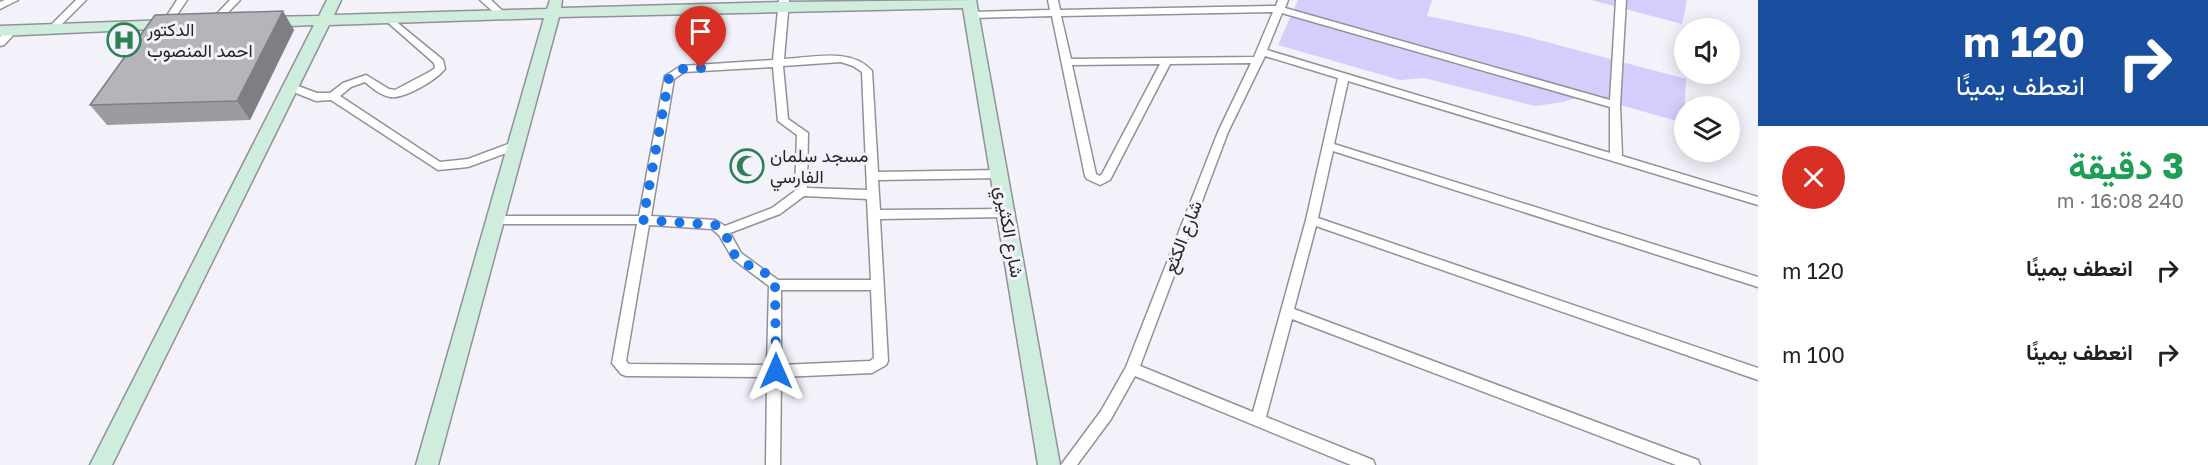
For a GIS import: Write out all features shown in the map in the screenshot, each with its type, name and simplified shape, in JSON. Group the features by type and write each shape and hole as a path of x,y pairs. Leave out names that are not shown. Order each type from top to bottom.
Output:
{"street":[{"path":"0,6 13,0"},
{"path":"53,28 81,0"},
{"path":"166,25 182,0"},
{"path":"201,24 235,0"},
{"path":"101,465 334,0"},
{"path":"485,0 501,14"},
{"path":"1053,0 1091,176 1100,181 1106,177 1166,62"},
{"path":"1130,0 1132,13"},
{"path":"1616,158 1615,105 1621,0"},
{"path":"0,43 6,31 501,14 555,6 784,3 970,6 1056,14 1132,13 1281,5 1615,105"},
{"path":"724,231 783,206 795,199 801,192 802,133 783,121 778,64 784,3"},
{"name":"شارع الكثع","path":"1068,465 1106,415 1131,369 1223,132 1260,56 1281,5"},
{"path":"427,465 555,6"},
{"name":"شارع الكثيري","path":"970,6 1049,465"},
{"path":"290,87 315,97 333,96 347,85 366,78 386,92 399,95 434,75 440,69 439,62 388,18"},
{"path":"1067,62 1166,62 1260,56 1344,76 1758,201"},
{"path":"841,58 857,64 867,71 872,176 881,361 877,365 776,371 626,370 621,367 619,363 669,78 681,69 841,58"},
{"path":"1258,419 1312,220 1344,76"},
{"path":"333,96 438,166 453,167 467,164 516,145"},
{"path":"1329,146 1758,282"},
{"path":"872,176 999,174"},
{"path":"801,192 873,195"},
{"path":"873,215 1006,213"},
{"path":"495,220 643,220 715,225 724,231 734,254 748,265 765,273 775,285 776,371 773,465"},
{"path":"1312,220 1758,374"},
{"path":"775,285 877,285"},
{"path":"1287,312 1693,465"},
{"path":"1131,369 1368,465"}],"shaded area":[{"path":"1298,0 1432,0 1427,16 1516,34 1674,76 1674,84 1686,84 1685,96 1674,96 1674,120 1585,95 1563,102 1535,106 1424,78 1400,80 1278,45"},
{"path":"1591,0 1687,0 1683,18 1674,18 1674,22"}],"building":[{"path":"283,11 237,101 90,105 155,15"}],"place":[{"name":"الدكتور احمد المنصوب","path":"124,40"},
{"name":"مسجد سلمان الفارسي","path":"747,166"}],"route":[{"path":"701,68 681,69 669,78 643,220 715,225 724,231 734,254 748,265 765,273 775,285 776,371"}]}
